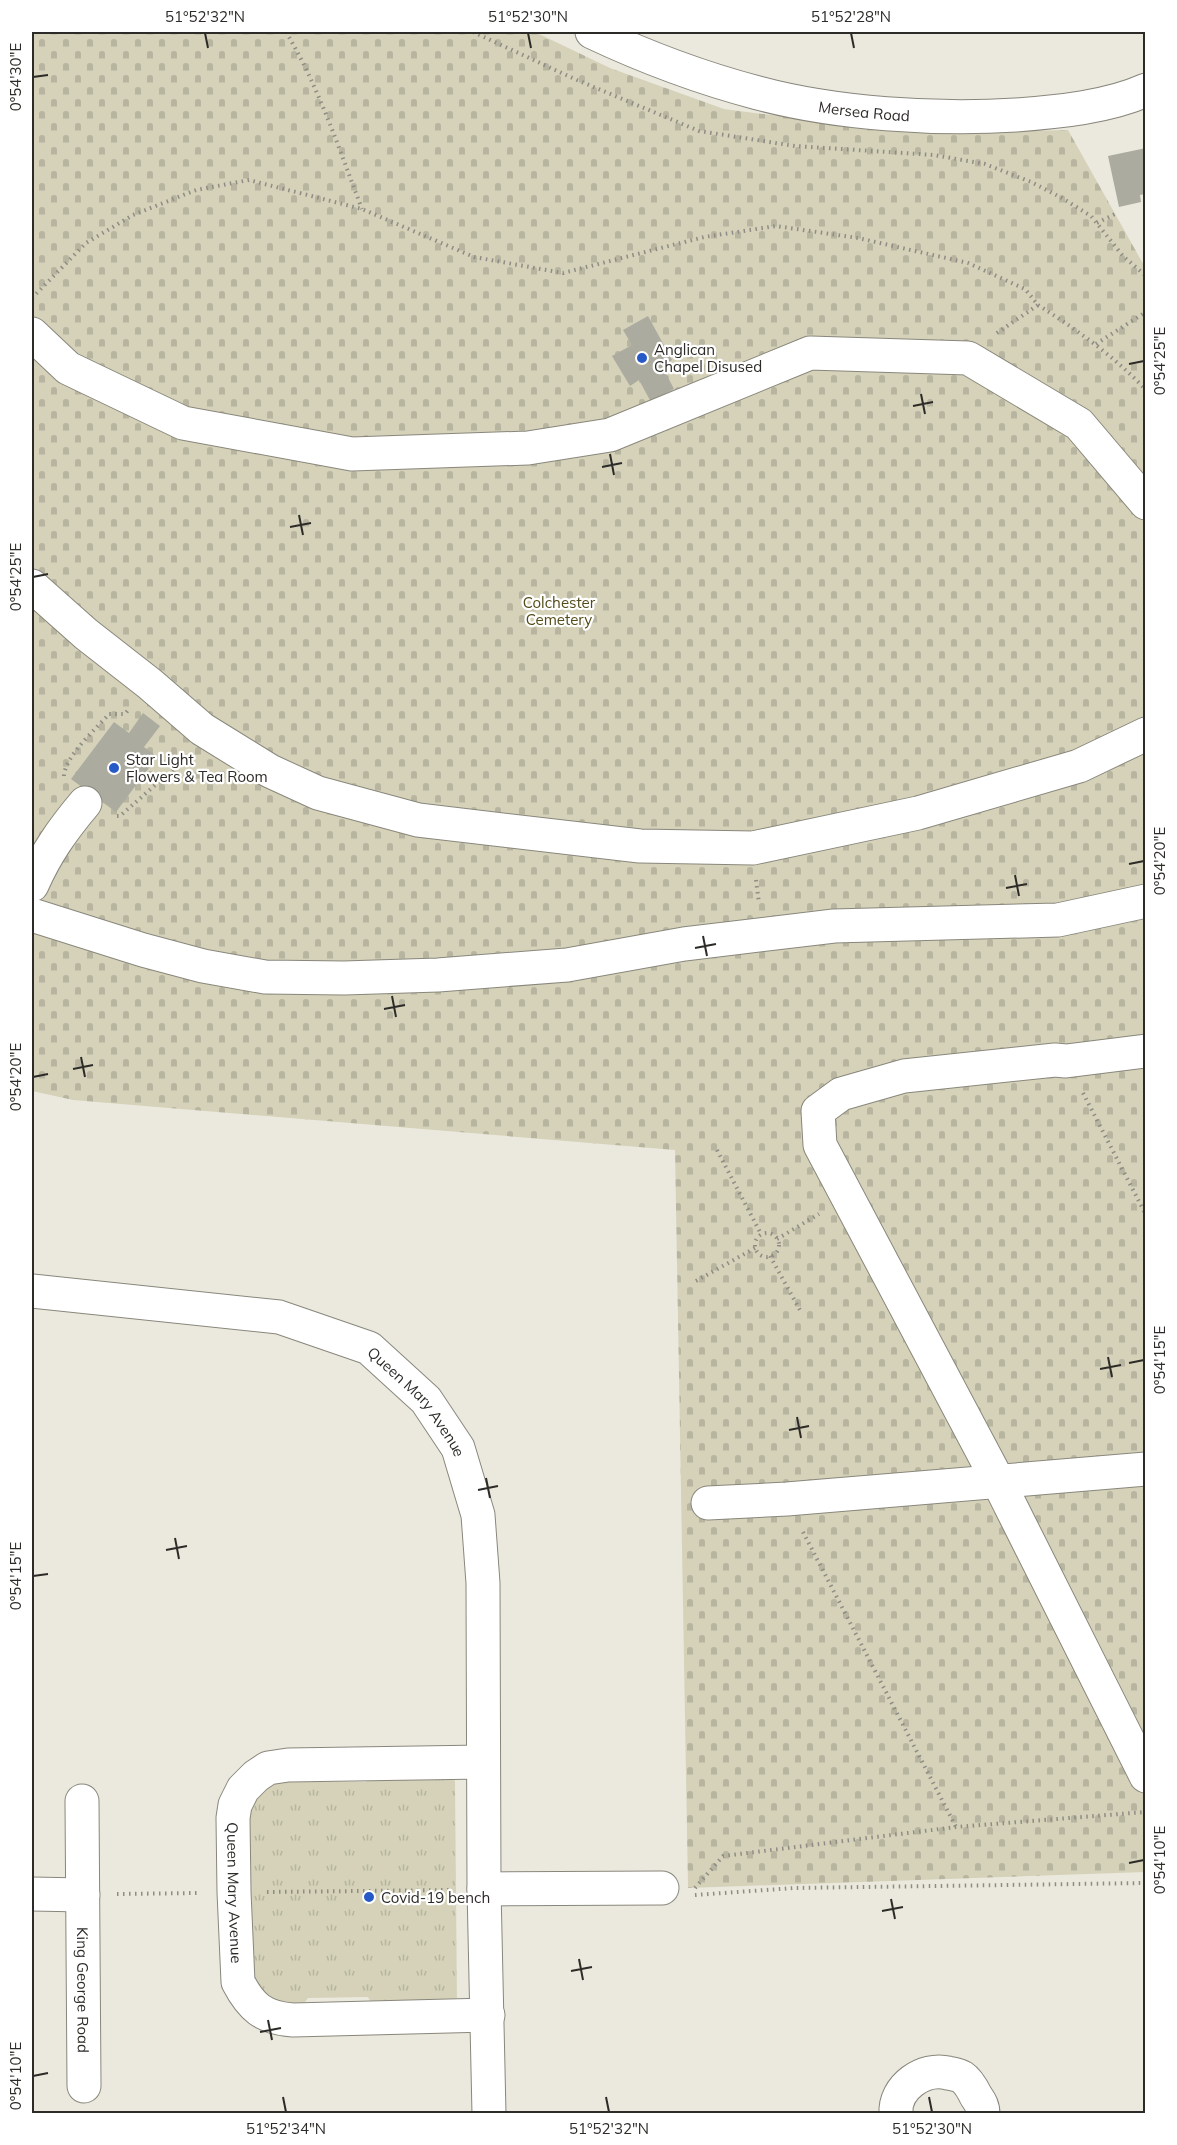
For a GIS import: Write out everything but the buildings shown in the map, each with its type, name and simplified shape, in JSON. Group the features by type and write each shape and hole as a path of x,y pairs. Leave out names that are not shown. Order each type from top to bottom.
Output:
{"street":[{"name":"Mersea Road","path":"591,32 664,63 759,93 848,110 951,116 1053,112 1129,97 1146,90"},
{"path":"32,334 68,368 183,423 352,454 528,448 610,435 810,353 968,358 1080,424 1146,503"},
{"path":"32,586 86,634 150,684 202,729 270,771 318,793 418,820 640,846 753,848 918,813 1079,766 1146,735"},
{"path":"32,885 42,860 58,835 85,803"},
{"path":"32,915 143,951 203,966 265,977 344,978 438,975 567,965 684,944 834,926 1058,920 1146,902"},
{"path":"1146,1051 904,1076 841,1094 818,1111 820,1144 998,1481 1146,1776"},
{"name":"Queen Mary Avenue","path":"32,1291 279,1317 369,1348 426,1400 458,1448 478,1515 483,1583 484,1889 489,2114"},
{"path":"708,1503 787,1499 1146,1469"},
{"name":"Queen Mary Avenue","path":"483,1762 288,1765 268,1768 243,1789 235,1805 233,1818 234,1892 238,1982 244,1994 264,2014 277,2019 293,2020 488,2015"},
{"name":"King George Road","path":"82,1801 84,2086"},
{"path":"484,1889 662,1888"},
{"path":"32,1894 83,1895"},
{"path":"896,2114 900,2097 908,2083 926,2073 943,2072 961,2076 983,2108 983,2114"}],"path":[{"path":"286,32 298,52 327,116 362,209"},
{"path":"473,32 577,80 699,131 795,146 934,155 985,164 1031,182 1091,216 1124,256 1146,276"},
{"path":"32,298 86,243 133,215 196,190 249,180 362,209 474,257 563,273 704,237 776,226 858,238 968,263 1025,289 1038,305 1096,344 1146,390"},
{"path":"1097,223 1117,213"},
{"path":"968,358 999,331 1038,305"},
{"path":"1096,344 1146,312"},
{"path":"150,684 125,714 109,714 76,751 65,769 64,784 85,803 104,813 120,816 187,757 202,729"},
{"path":"753,848 762,933"},
{"path":"1066,1061 1146,1215"},
{"path":"717,1150 761,1234"},
{"path":"777,1239 828,1208 849,1199"},
{"path":"777,1239 768,1233 761,1234 756,1240 755,1248 760,1254 770,1256 801,1312"},
{"path":"770,1256 778,1249 777,1239"},
{"path":"696,1281 755,1248"},
{"path":"787,1499 956,1827"},
{"path":"1146,1812 956,1827 723,1856 704,1876 691,1895 794,1888 1146,1882"},
{"path":"83,1895 484,1889"}],"green space":[{"name":"Colchester Cemetery","path":"32,32 535,32 610,68 724,109 841,124 983,132 1068,130 1146,269 1145,1872 688,1888 675,1150 73,1100 32,1091"},
{"path":"449,1770 455,1781 457,2007 373,2007 368,1997 308,1998 303,2005 269,2004 244,1964 241,1826 259,1782 301,1776 304,1782 366,1782 370,1776"}],"place":[{"name":"Anglican Chapel Disused","path":"642,358"},
{"name":"Star Light Flowers & Tea Room","path":"114,768"},
{"name":"Covid-19 bench","path":"369,1897"}]}
